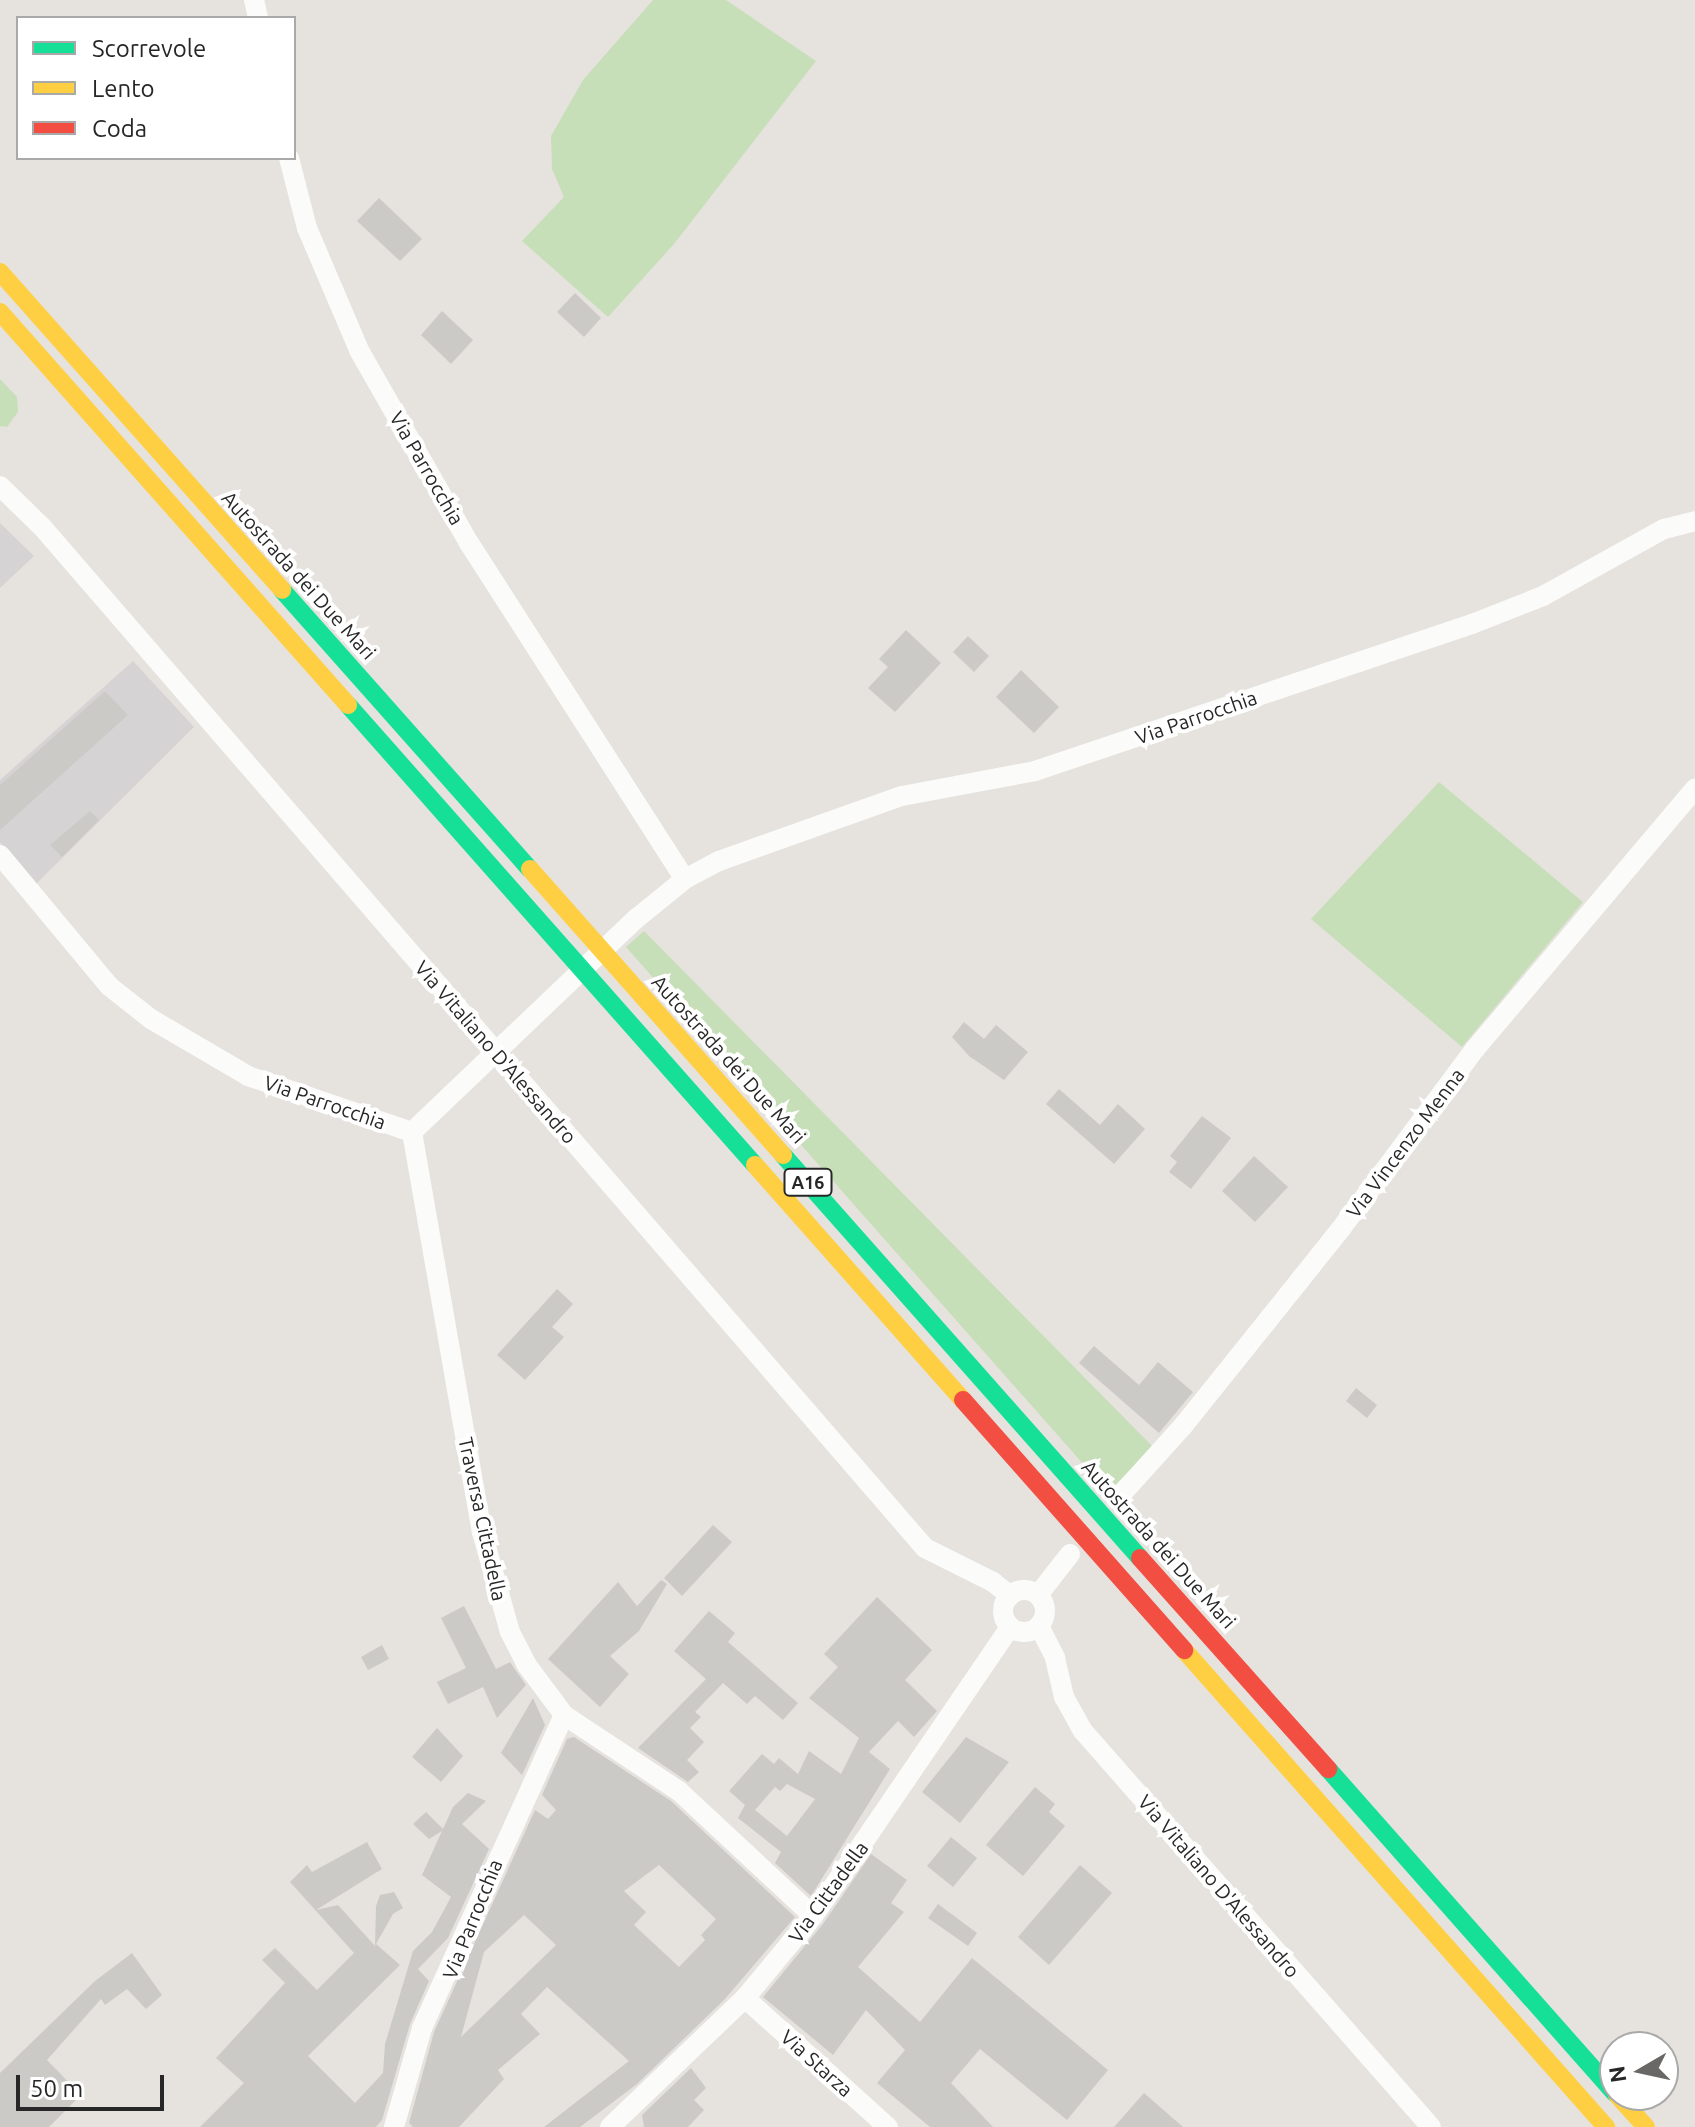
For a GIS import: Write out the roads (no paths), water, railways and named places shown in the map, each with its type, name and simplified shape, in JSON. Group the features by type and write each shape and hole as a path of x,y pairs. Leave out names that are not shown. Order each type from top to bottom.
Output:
{"highway":[{"name":"Autostrada dei Due Mari","path":"0,272 1599,2075"},
{"name":"A16","path":"0,315 1606,2127"},
{"name":"Autostrada dei Due Mari","path":"1631,2111 1646,2127"}],"street":[{"name":"Via Parrocchia","path":"290,160 307,228 360,352 469,543 685,879"},
{"name":"Via Vitaliano D'Alessandro","path":"0,486 43,528 925,1548 993,1582 1010,1596"},
{"name":"Via Parrocchia","path":"0,855 109,986 199,1052 248,1076 412,1132 556,991 685,879 784,834 902,796 1035,771 1472,624 1543,596 1664,529 1695,521"},
{"name":"Via Vincenzo Menna","path":"1118,1498 1183,1426 1330,1242 1475,1049 1695,789"},
{"name":"Traversa Cittadella","path":"412,1132 496,1589 526,1664 564,1715 679,1791 813,1916"},
{"path":"1039,1626 1028,1632 1010,1627 1004,1615 1010,1596 1027,1590 1038,1595 1070,1554"},
{"name":"Via Vitaliano D'Alessandro","path":"1038,1595 1045,1614 1039,1626 1055,1658 1064,1697 1083,1731 1431,2127"},
{"name":"Via Cittadella","path":"610,2127 745,1998 813,1916 1010,1627"},
{"name":"Via Parrocchia","path":"396,2126 422,2028 564,1715"},
{"name":"Via Starza","path":"745,1998 888,2127"}]}
